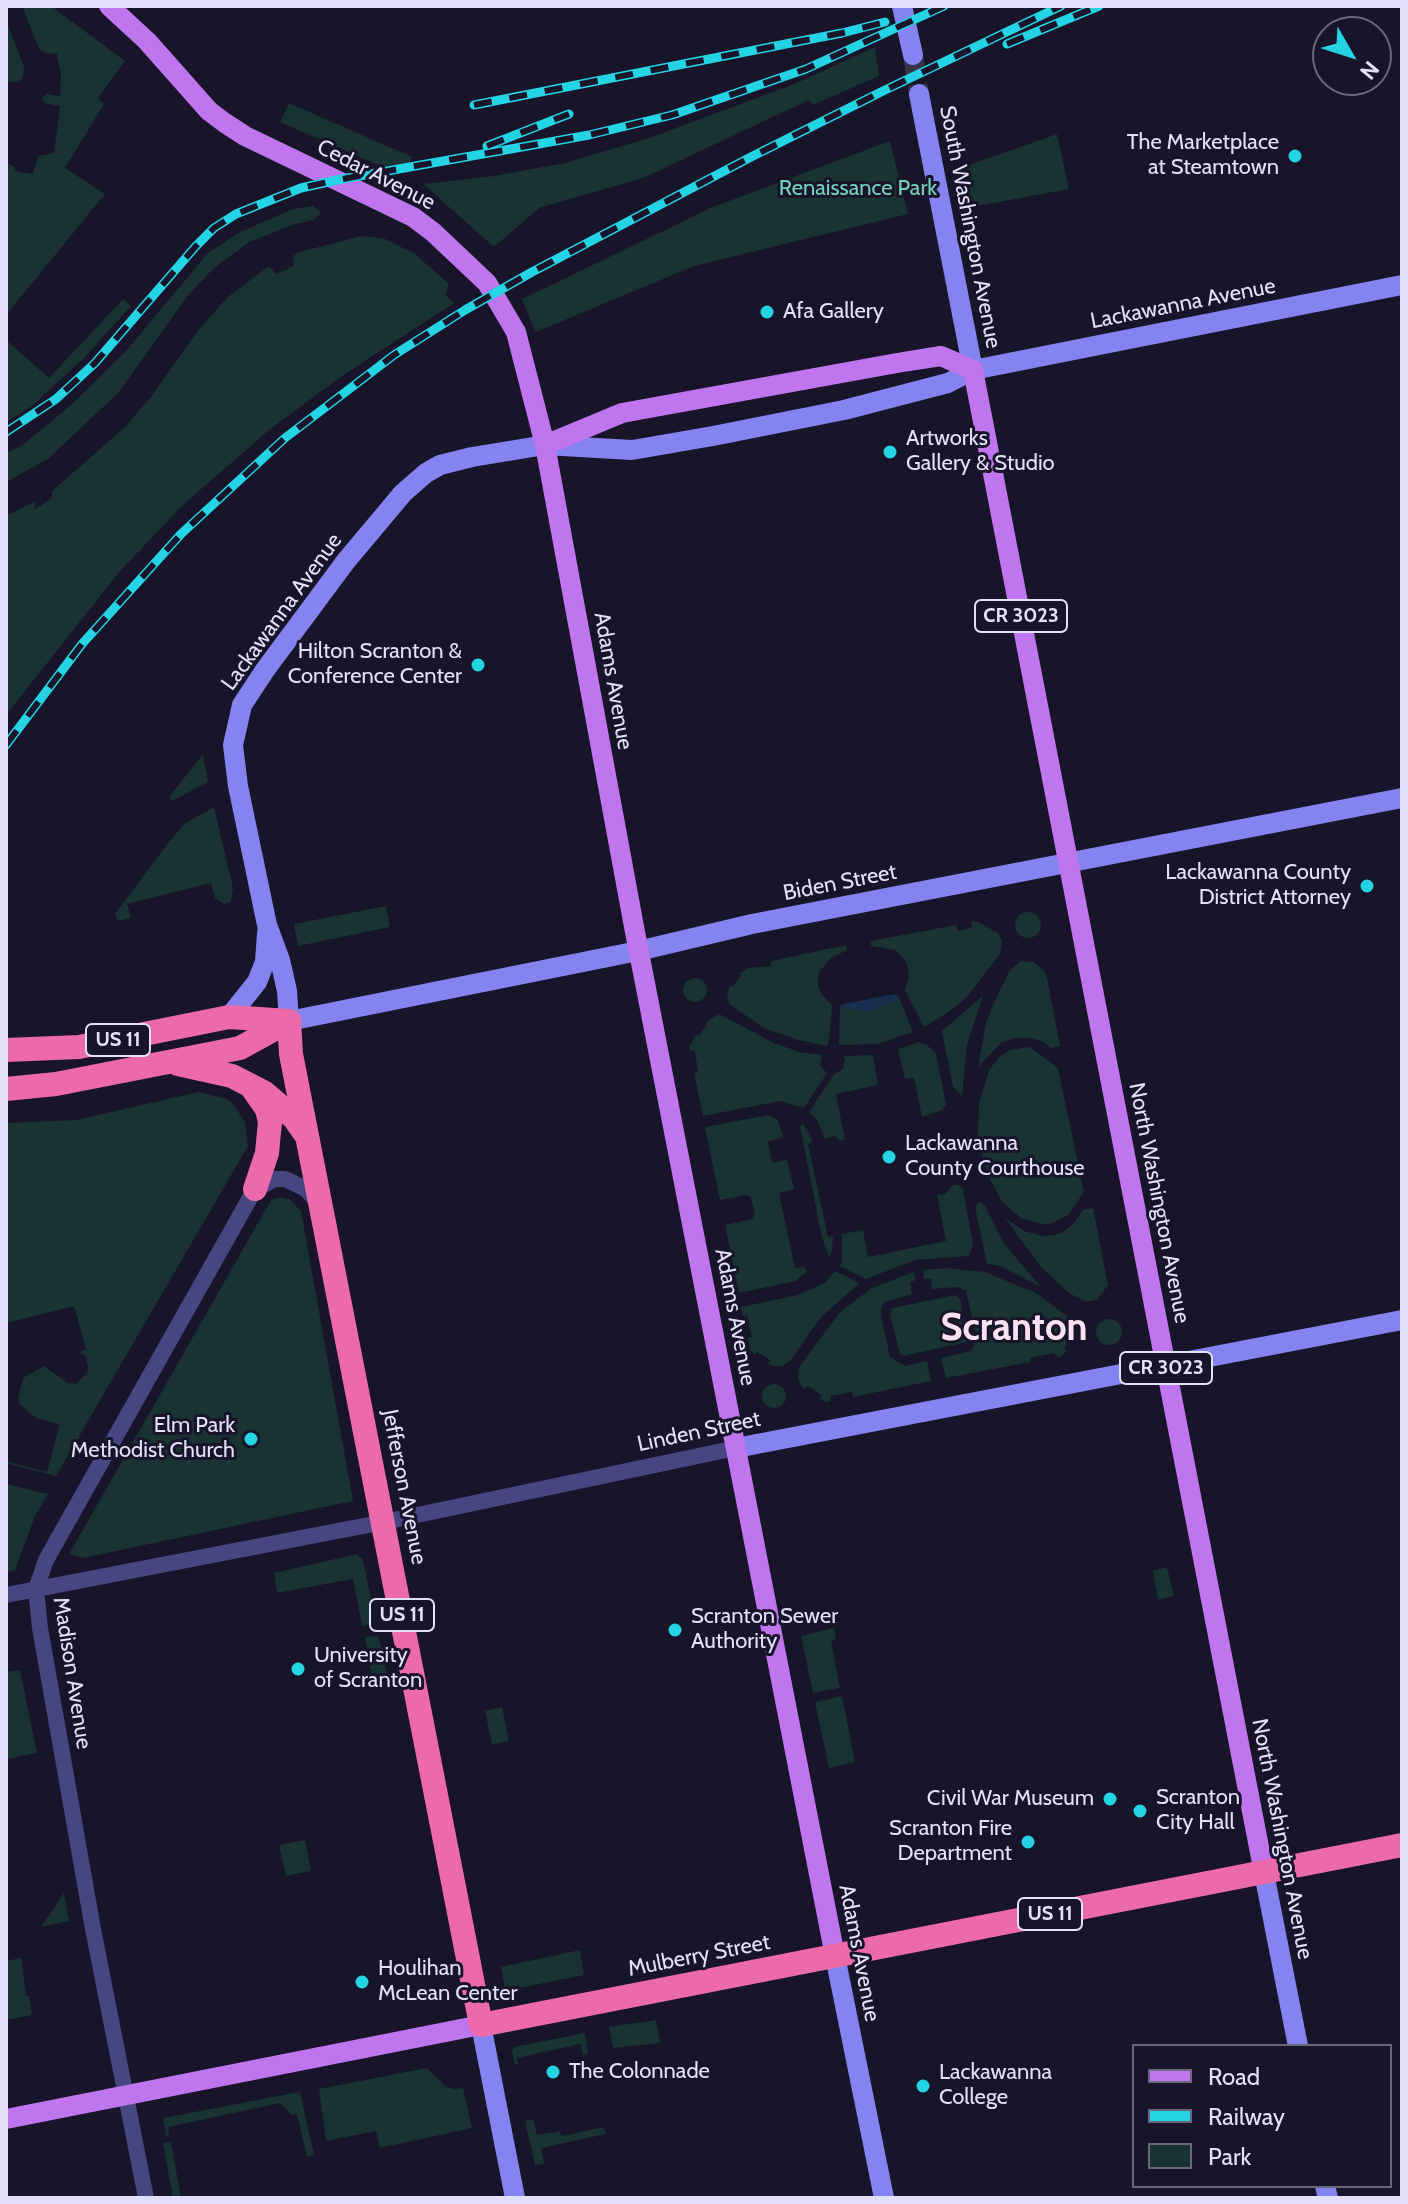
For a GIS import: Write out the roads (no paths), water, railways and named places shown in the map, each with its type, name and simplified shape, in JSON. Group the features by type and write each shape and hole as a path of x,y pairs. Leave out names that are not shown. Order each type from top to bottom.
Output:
{"highway":[{"name":"US 11","path":"6,1050 79,1047 229,1017 289,1021"},
{"path":"166,1062 240,1048 289,1021"},
{"name":"Jefferson Avenue","path":"289,1021 291,1054 481,2025"},
{"name":"US 11","path":"6,1089 56,1084 166,1062 214,1071 249,1084 281,1105 308,1137"},
{"path":"249,1084 260,1097 270,1122 267,1153 255,1189"},
{"name":"Mulberry Street","path":"481,2025 1402,1845"}],"main road":[{"name":"Cedar Avenue","path":"109,6 147,41 209,111 225,123 253,140 413,217 487,283 516,332 545,445"},
{"path":"902,6 913,55"},
{"name":"South Washington Avenue","path":"919,94 973,370"},
{"name":"Lackawanna Avenue","path":"289,1021 287,991 267,925 238,786 233,745 242,705 252,687 346,561 414,482 426,473 455,460 545,445 632,450 844,410 948,383 973,370 1402,285"},
{"name":"Lackawanna Avenue","path":"545,445 622,413 897,363 941,356 973,370"},
{"name":"North Washington Avenue","path":"973,370 1298,2044"},
{"name":"Adams Avenue","path":"545,445 638,951 746,1446 835,1956 884,2198"},
{"name":"Biden Street","path":"289,1021 638,951 752,924 1402,798"},
{"name":"Lackawanna Avenue","path":"229,1017 252,990 261,972 267,925"},
{"name":"Linden Street","path":"746,1446 1402,1320"},
{"name":"Mulberry Street","path":"6,2119 481,2025"},
{"name":"Jefferson Avenue","path":"481,2025 515,2198"}],"street":[{"path":"255,1189 275,1179 285,1179 306,1189 322,1208"},
{"name":"Madison Avenue","path":"146,2198 83,1873 36,1589 46,1560 255,1189"},
{"name":"Linden Street","path":"6,1595 384,1522 746,1446"}],"water":[{"path":"895,994 899,997 894,1001 870,1011 840,1007 843,1004"}],"tunnel":[{"path":"913,55 919,94"}],"railway":[{"path":"6,432 56,399 95,363 196,246 214,228 236,214 301,188 589,135 672,115 806,69 944,6"},
{"path":"6,745 82,644 181,534 285,438 394,355 532,272 749,158 1061,6"},
{"path":"1007,44 1099,6"},
{"path":"474,105 885,22"},
{"path":"487,146 569,114"}],"place":[{"name":"The Marketplace at Steamtown","path":"1295,156"},
{"name":"Afa Gallery","path":"767,312"},
{"name":"Artworks Gallery & Studio","path":"890,452"},
{"name":"Hilton Scranton & Conference Center","path":"478,665"},
{"name":"Lackawanna County District Attorney","path":"1367,886"},
{"name":"Lackawanna County Courthouse","path":"889,1157"},
{"name":"Elm Park Methodist Church","path":"251,1439"},
{"name":"Scranton Sewer Authority","path":"675,1630"},
{"name":"University of Scranton","path":"298,1669"},
{"name":"Civil War Museum","path":"1110,1799"},
{"name":"Scranton City Hall","path":"1140,1811"},
{"name":"Scranton Fire Department","path":"1028,1842"},
{"name":"Houlihan McLean Center","path":"362,1982"},
{"name":"The Colonnade","path":"553,2072"},
{"name":"Lackawanna College","path":"923,2086"}],"district":[{"name":"Scranton","path":"1014,1329"}],"park label":[{"name":"Renaissance Park","path":"858,189"}]}
